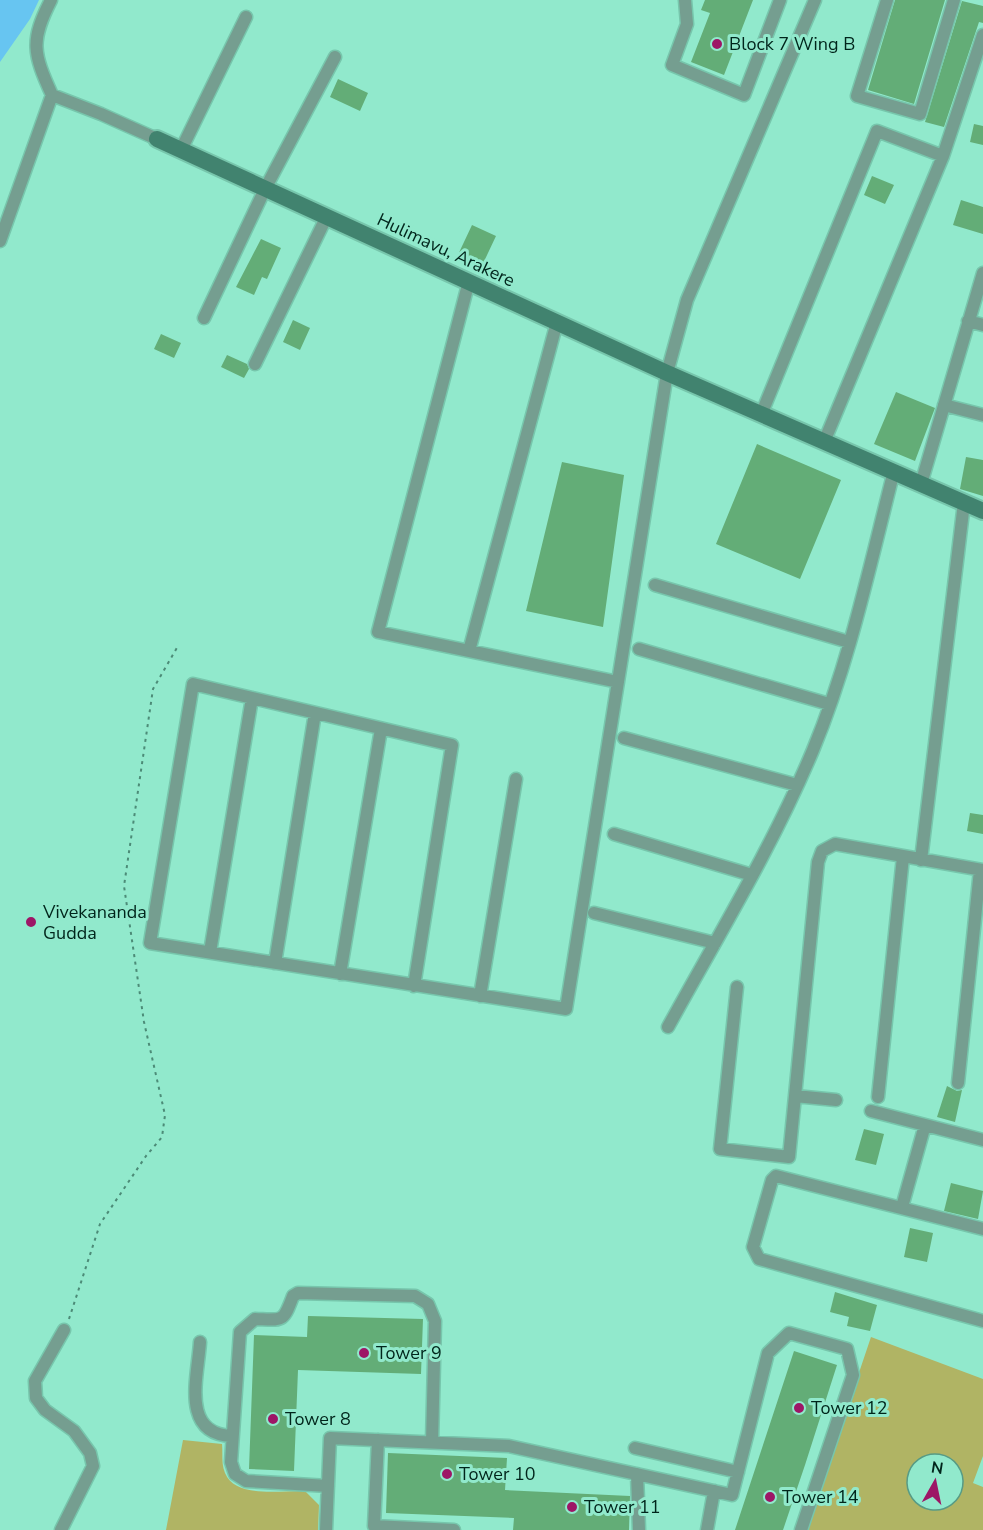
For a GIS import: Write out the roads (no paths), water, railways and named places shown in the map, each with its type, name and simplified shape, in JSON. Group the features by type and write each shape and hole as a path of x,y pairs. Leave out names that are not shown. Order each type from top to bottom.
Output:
{"street":[{"path":"0,241 51,95 38,65 36,47 38,25 51,0"},
{"path":"685,0 687,24 672,65 744,94 780,0"},
{"path":"414,986 452,746 193,684 150,943 414,986 566,1009 667,373 687,300 815,0"},
{"path":"887,0 857,96 920,114 954,0"},
{"path":"181,150 246,17"},
{"path":"824,442 943,156 983,35"},
{"path":"204,318 265,189 335,57"},
{"name":"Hulimavu, Arakere","path":"51,95 101,114 667,373 983,511"},
{"path":"761,415 877,130 943,156"},
{"path":"255,364 327,216"},
{"path":"921,484 983,273"},
{"path":"469,281 378,632 618,682"},
{"path":"968,321 983,325"},
{"path":"469,651 557,322"},
{"path":"944,405 983,415"},
{"path":"668,1027 752,875 797,785 829,704 849,642 894,471"},
{"path":"921,860 964,502"},
{"path":"655,585 849,642"},
{"path":"639,649 829,704"},
{"path":"210,952 252,698"},
{"path":"275,963 315,713"},
{"path":"340,974 381,729"},
{"path":"624,738 797,785"},
{"path":"480,996 516,779"},
{"path":"614,834 752,875"},
{"path":"737,987 720,1149 789,1157 818,862 822,851 835,844 981,870 958,1083"},
{"path":"878,1097 903,856"},
{"path":"594,913 715,943"},
{"path":"795,1096 836,1100"},
{"path":"871,1111 983,1140"},
{"path":"902,1208 925,1125"},
{"path":"983,1229 776,1176 772,1180 754,1239 755,1253 759,1259 983,1321"},
{"path":"328,1486 252,1483 240,1479 231,1462 238,1338 249,1322 284,1317 289,1311 293,1296 298,1293 415,1296 428,1304 435,1321 432,1442"},
{"path":"61,1530 93,1466 90,1453 74,1431 45,1410 36,1398 35,1381 64,1330"},
{"path":"326,1530 330,1438 509,1446 732,1495 768,1353 789,1333 847,1349 853,1375 801,1530"},
{"path":"200,1342 195,1409 206,1427 219,1434 232,1436"},
{"path":"378,1440 374,1526 454,1530"},
{"path":"635,1448 738,1472"},
{"path":"637,1474 639,1530"},
{"path":"707,1530 714,1491"}],"water":[{"path":"0,0 39,0 30,19 0,62"}],"place":[{"name":"Block 7 Wing B","path":"717,44"},
{"name":"Vivekananda Gudda","path":"31,922"},
{"name":"Tower 9","path":"364,1353"},
{"name":"Tower 12","path":"799,1408"},
{"name":"Tower 8","path":"273,1419"},
{"name":"Tower 10","path":"447,1474"},
{"name":"Tower 14","path":"770,1497"},
{"name":"Tower 11","path":"572,1507"}]}
